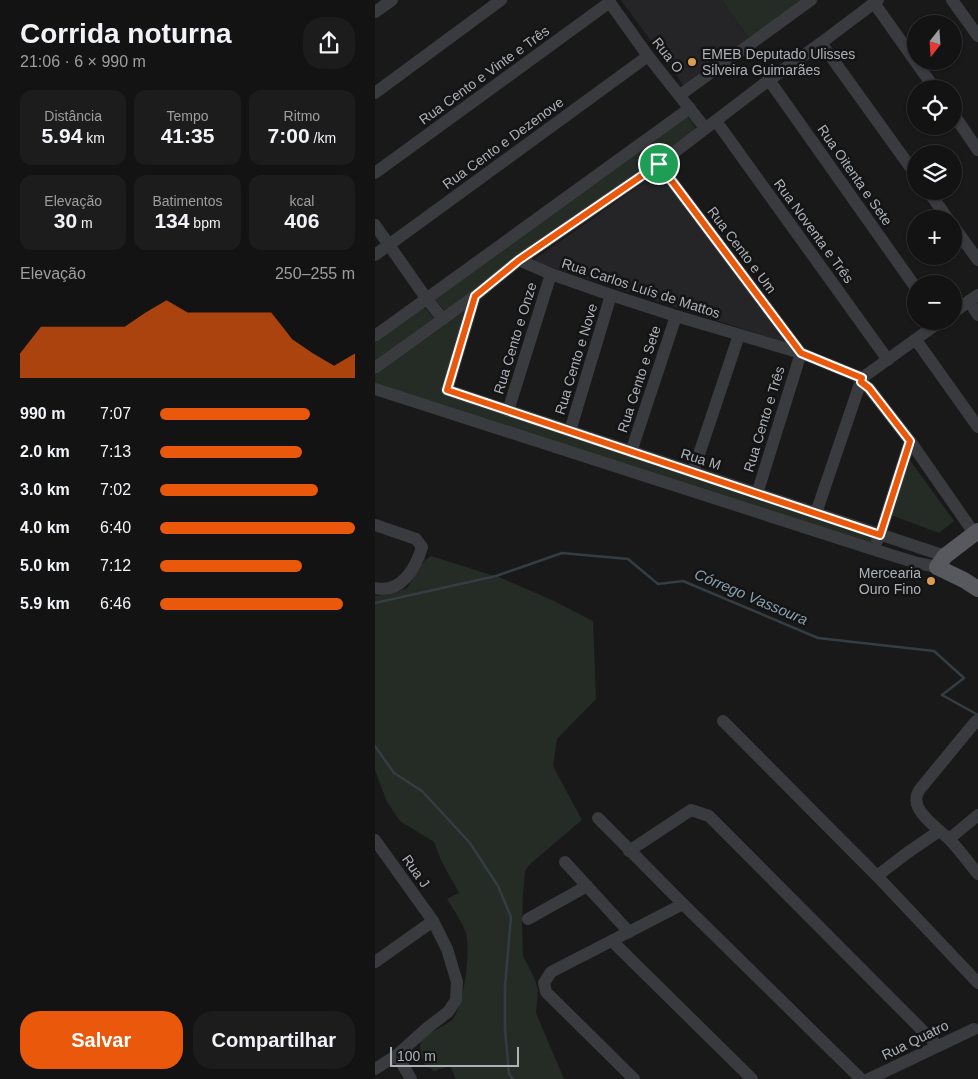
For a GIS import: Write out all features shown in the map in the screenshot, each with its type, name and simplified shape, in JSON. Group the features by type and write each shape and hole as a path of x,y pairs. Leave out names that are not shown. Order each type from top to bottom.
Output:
{"main road":[{"path":"976,532 941,562 978,589"}],"street":[{"path":"375,12 392,0"},
{"path":"375,93 501,0"},
{"path":"680,95 811,0"},
{"path":"952,0 978,36"},
{"name":"Rua O","path":"609,1 648,56 705,128"},
{"name":"Rua Cento e Vinte e Três","path":"375,173 609,1"},
{"path":"375,368 475,296 519,260 659,164 876,1 929,80"},
{"path":"821,43 907,162"},
{"name":"Rua Cento e Dezenove","path":"375,255 648,56"},
{"name":"Rua Oitenta e Sete","path":"769,80 907,275"},
{"path":"375,336 690,108"},
{"name":"Rua Noventa e Três","path":"716,120 888,360"},
{"path":"962,127 978,150"},
{"name":"Rua Cento e Um","path":"659,164 801,353"},
{"path":"375,225 443,319"},
{"path":"962,238 978,260"},
{"name":"Rua Carlos Luís de Mattos","path":"519,260 551,274 611,295 801,353 862,380"},
{"name":"Rua Cento e Onze","path":"508,411 551,274"},
{"name":"Rua Cento e Nove","path":"570,431 611,295"},
{"name":"Rua M","path":"475,296 447,390 880,535 941,562"},
{"path":"962,306 973,298 978,315"},
{"name":"Rua Cento e Sete","path":"631,452 676,316"},
{"path":"817,514 862,380 929,330"},
{"path":"693,472 739,335"},
{"path":"916,340 978,427"},
{"name":"Rua Cento e Três","path":"757,494 801,353"},
{"path":"862,380 910,441 976,532"},
{"path":"375,389 917,563 941,562"},
{"path":"873,549 880,535 910,441"},
{"path":"375,525 416,539 422,547 419,558 410,572 397,586 377,589"},
{"path":"723,721 877,876 978,982"},
{"path":"976,721 919,789 916,796 920,810 978,874"},
{"path":"629,850 691,810 709,816 938,1046"},
{"path":"877,876 907,853 944,835 978,815"},
{"path":"598,818 861,1079"},
{"name":"Rua J","path":"375,840 433,921 447,949 457,982 456,1000 448,1012 397,1055"},
{"path":"565,862 629,932"},
{"path":"528,919 587,886"},
{"path":"634,1079 546,992 544,983 551,972 683,904"},
{"path":"375,962 433,921"},
{"path":"612,941 751,1079"},
{"name":"Rua Quatro","path":"869,1079 974,1029"},
{"path":"375,1069 397,1055 411,1079"}],"shaded area":[{"name":"EMEB Deputado Ulisses Silveira Guimarães","path":"621,0 722,0 749,38 684,86"},
{"path":"722,0 805,0 749,38"},
{"path":"687,116 697,130 446,312 435,299"},
{"path":"659,172 787,342 532,261"},
{"path":"424,307 434,318 375,362 375,343"},
{"path":"468,309 442,391 874,533 871,545 375,387 375,375"},
{"path":"909,459 954,521 939,533 891,515"},
{"path":"431,556 501,578 552,600 593,621 596,699 557,739 553,766 582,820 530,864 525,871 523,893 523,956 534,977 538,990 536,1013 564,1079 456,1079 450,1066 434,1071 424,1064 420,1048 421,1037 452,1020 460,1004 467,965 467,941 463,925 447,899 459,893 441,860 434,842 400,821 387,802 375,770 375,596 390,594 407,588 425,560"}],"waterway":[{"name":"Córrego Vassoura","path":"375,603 496,576 562,553 628,559 658,584 683,581 818,638 934,651 964,678 942,695 978,715"},
{"path":"375,746 394,773 422,791 470,843 498,886 511,917 505,986 505,1029 509,1074 513,1079"}],"place":[{"name":"EMEB Deputado Ulisses Silveira Guimarães","path":"692,62"},
{"name":"Mercearia Ouro Fino","path":"931,581"}],"route":[{"path":"659,164 801,353 862,378 861,382 869,388 910,441 880,535 447,390 475,296 519,260 659,164"}]}
